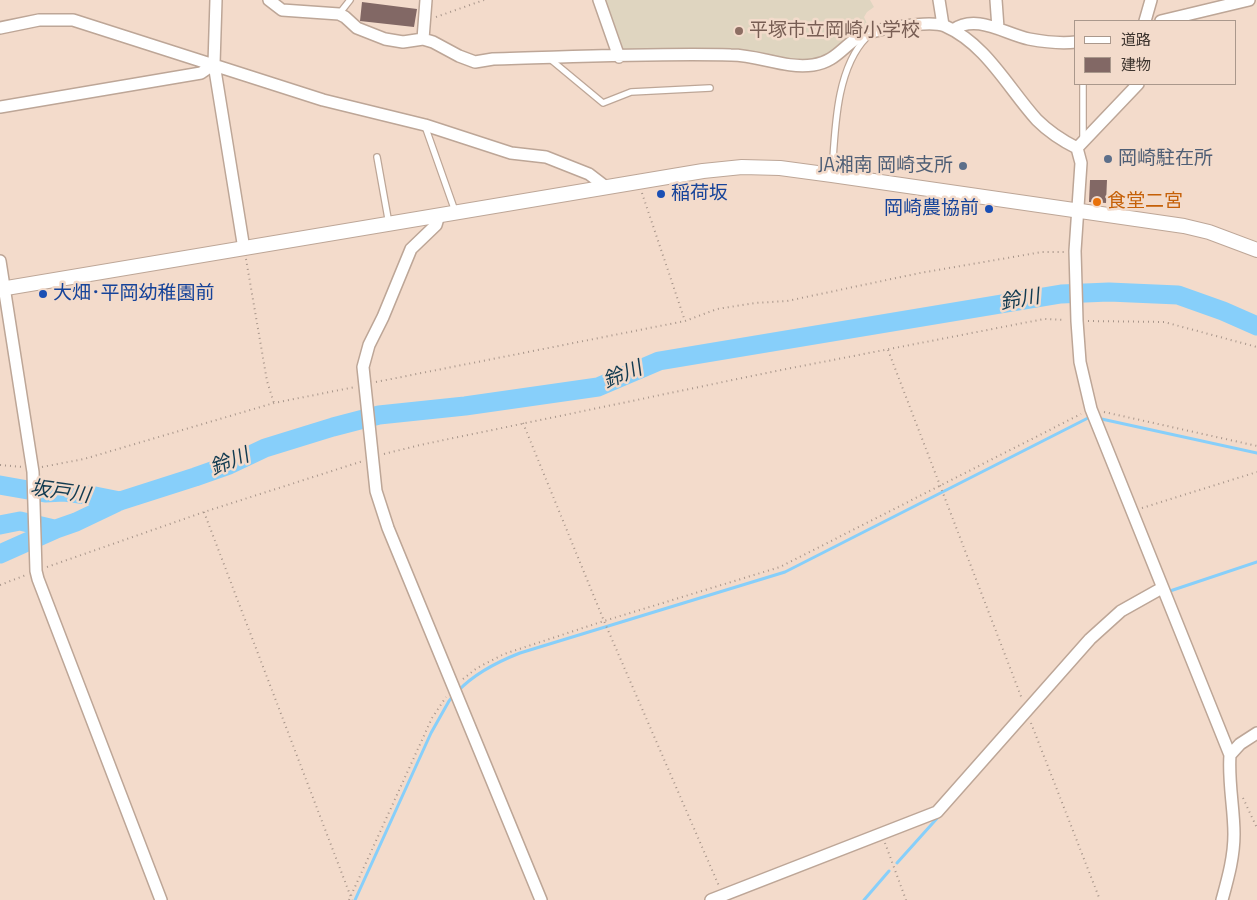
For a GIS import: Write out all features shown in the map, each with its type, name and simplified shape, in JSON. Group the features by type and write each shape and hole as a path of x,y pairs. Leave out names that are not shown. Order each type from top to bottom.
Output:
{"street":[{"path":"216,0 214,64 244,249"},
{"path":"269,0 282,10 339,14 357,28 385,39 403,42 423,39 433,42 475,62 493,59 733,55 800,67 820,64 835,57 856,38 872,32 916,24 943,25 954,30 977,47 1038,121 1067,143 1080,145"},
{"path":"423,39 426,0"},
{"path":"599,0 619,56"},
{"path":"939,0 943,25"},
{"path":"996,0 998,28"},
{"path":"1145,20 1151,0"},
{"path":"1165,20 1233,2 1249,0"},
{"path":"0,28 39,20 73,20 323,100 425,125 511,153 546,157 589,174 606,187"},
{"path":"954,30 959,26 979,23 1026,38 1058,44 1074,42"},
{"path":"0,107 201,73 214,64"},
{"path":"1137,85 1080,145 1081,163 1075,251 1080,362 1091,409 1230,756 1229,767 1234,834 1231,867 1222,900"},
{"path":"2,289 703,171 742,167 780,168 1184,226 1209,232 1257,250"},
{"path":"439,215 436,225 411,249 383,317 369,345 363,367 376,492 388,528 541,900"},
{"path":"0,261 2,289 32,468 36,571 161,900"},
{"path":"711,900 937,812 1090,639 1121,611 1162,588"},
{"path":"1230,756 1240,744 1257,732"}],"lane":[{"path":"339,14 350,0"},
{"path":"832,175 837,115 847,69 857,48 872,32"},
{"path":"548,58 603,102 631,92 710,88"},
{"path":"1080,145 1083,85"},
{"path":"425,125 456,213"},
{"path":"377,157 389,224"}],"path":[{"path":"424,22 484,0"},
{"path":"638,182 685,321"},
{"path":"244,249 267,381 274,403"},
{"path":"0,465 32,468 84,459 274,403 685,321 718,309 755,303 787,301 920,273 1042,252 1075,251"},
{"path":"0,584 204,512 420,444 1044,319 1164,322 1257,347"},
{"path":"888,350 1100,900"},
{"path":"350,899 432,718 444,700 463,678 476,668 504,654 780,567 1091,409 1257,446"},
{"path":"523,424 604,621 723,895"},
{"path":"1131,512 1257,472"},
{"path":"204,512 350,899"},
{"path":"881,834 906,900"}],"shaded area":[{"name":"平塚市立岡崎小学校","path":"605,0 870,0 874,7 864,17 869,28 833,53 820,58 797,60 737,50 627,52 623,50"}],"building":[{"path":"362,2 417,9 414,27 360,21"},
{"path":"1090,180 1107,180 1106,203 1089,202"}],"waterway":[{"name":"鈴川","path":"0,554 120,501 229,465 265,448 333,427 379,415 465,406 598,387 659,361 1061,294 1109,292 1178,295 1223,311 1257,326"},
{"path":"458,691 487,669 520,653 785,572 1091,418"},
{"path":"1097,418 1257,453"},
{"name":"坂戸川","path":"0,485 45,493 64,492 120,501"},
{"name":"鈴川","path":"0,525 20,521 54,529"},
{"path":"1170,591 1257,562"},
{"path":"355,900 431,733 453,696"},
{"path":"897,863 940,815"},
{"path":"864,900 889,871"}],"place":[{"name":"平塚市立岡崎小学校","path":"739,31"},
{"name":"岡崎駐在所","path":"1108,159"},
{"name":"JA湘南 岡崎支所","path":"963,166"},
{"name":"稲荷坂","path":"661,194"},
{"name":"食堂二宮","path":"1097,202"},
{"name":"岡崎農協前","path":"989,209"},
{"name":"大畑･平岡幼稚園前","path":"43,294"}]}
